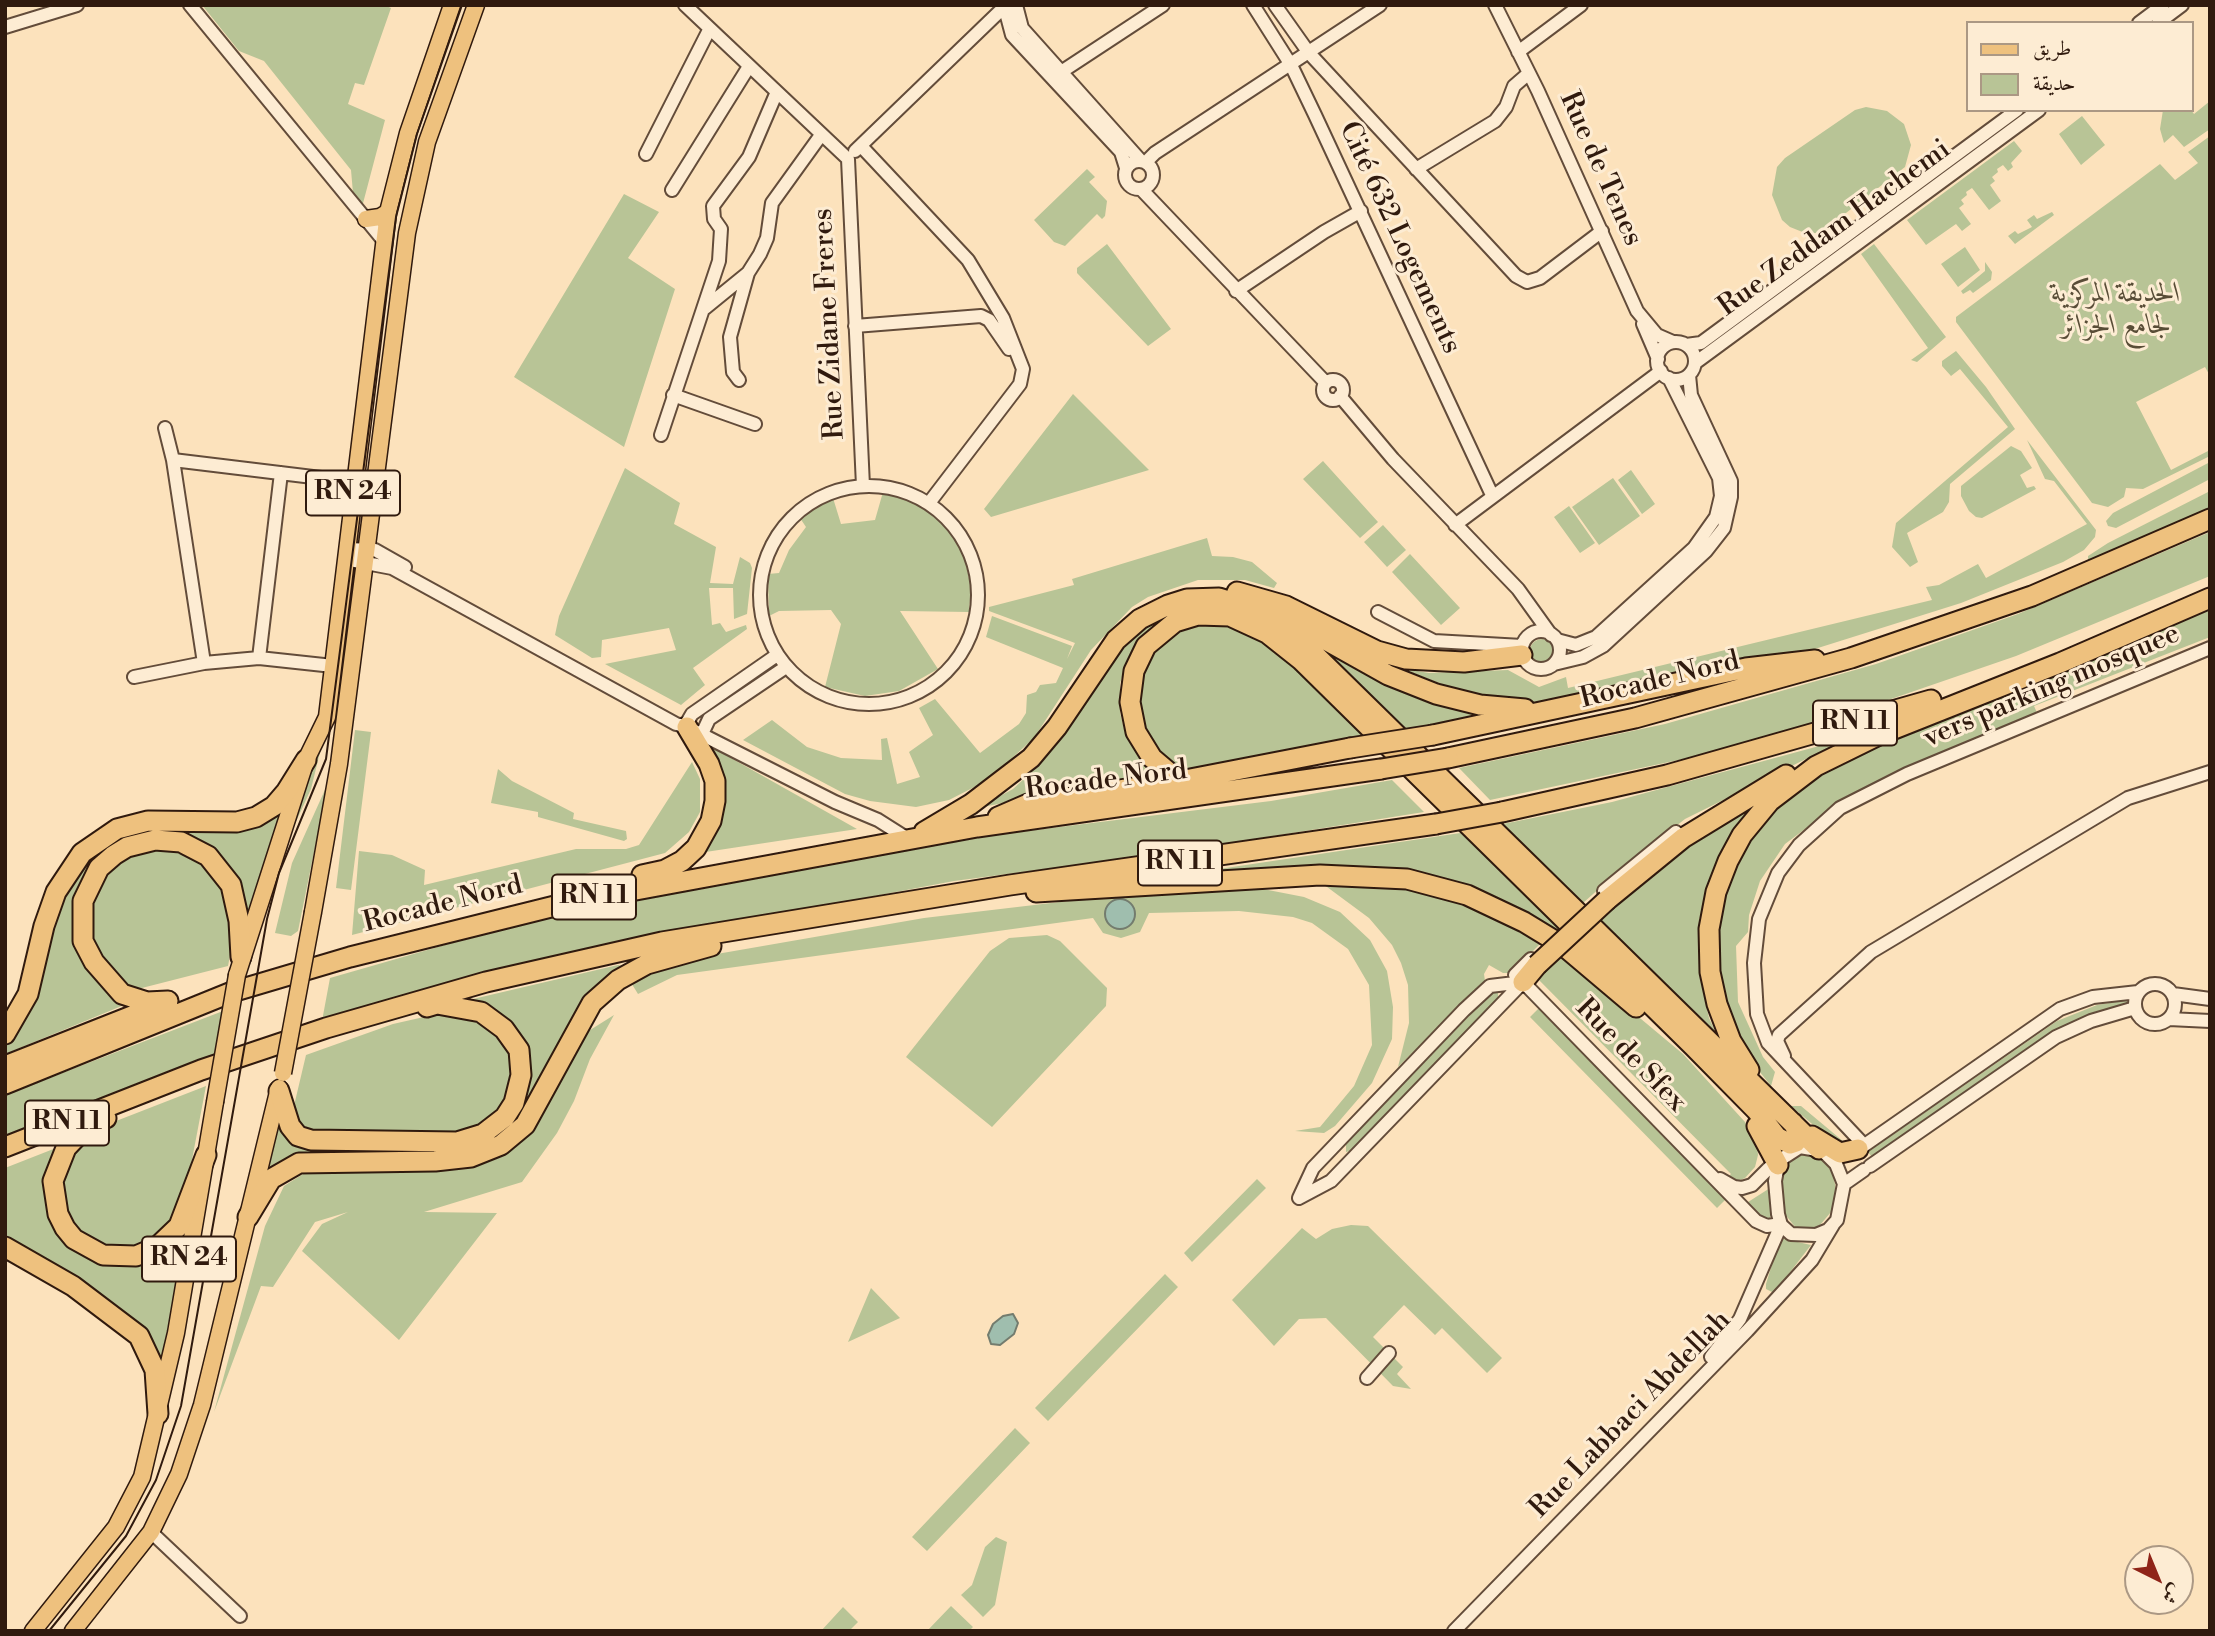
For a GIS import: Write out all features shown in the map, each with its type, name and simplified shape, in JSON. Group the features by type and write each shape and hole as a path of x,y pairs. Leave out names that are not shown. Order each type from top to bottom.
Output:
{"highway":[{"name":"Rocade Nord","path":"5,1084 228,994 350,957 571,902 977,827 1204,797 1448,758 1635,718 1851,658 2032,596 2210,519"},
{"path":"910,839 971,804 1031,758 1057,727 1094,668 1122,633 1140,618 1168,605 1211,598 1225,591 1268,600 1303,613 1377,651 1406,659 1464,662 1524,647"},
{"name":"RN 11","path":"5,1147 201,1070 326,1028 486,982 662,943 923,900 1436,824 1667,775 1915,706 2035,664 2210,591"},
{"path":"1519,979 1604,897 1717,816 1815,760 2060,663 2210,597"},
{"path":"1211,598 1263,607 1388,675 1436,694 1480,705 1557,710"},
{"path":"1211,598 1263,614 1307,647 1819,1149"},
{"path":"1185,780 1172,775 1152,758 1136,732 1130,702 1134,671 1146,646 1175,622 1198,615 1230,616 1266,633 1301,660 1741,1095 1777,1138 1790,1144 1800,1136 1740,1057 1717,1004 1710,972 1709,942 1716,892 1742,835 1770,801 1816,766 1879,735"},
{"path":"977,827 1028,804 1185,780 1433,735 1746,668 1851,658"},
{"path":"571,902 590,888 673,866 689,856 702,840 714,811 715,781 692,729"},
{"path":"5,1034 28,993 55,892 82,853 110,833 148,821 237,822 256,817 274,806 306,760"},
{"path":"228,994 146,1002 122,994 94,962 83,941 83,901 99,868 114,855 155,840 181,842 208,856 231,885 239,921 239,966"},
{"path":"923,900 1320,875 1374,875 1429,884 1494,906 1565,947 1741,1095 1778,1166"},
{"path":"248,1217 271,1179 299,1163 435,1161 471,1157 501,1145 525,1125 580,1023 593,1003 618,980 660,960 840,915"},
{"path":"5,1066 168,1001"},
{"path":"281,1082 290,1126 298,1136 311,1140 373,1143 469,1140 483,1134 505,1117 520,1090 519,1050 504,1029 481,1013 437,1004 326,1028"},
{"path":"201,1070 84,1129 66,1148 58,1164 54,1181 58,1214 75,1239 90,1250 116,1258 146,1252 157,1247 179,1226 206,1155"},
{"path":"1715,1074 1761,1132"},
{"path":"1786,1115 1831,1149 1847,1153 1858,1149"},
{"path":"5,1247 73,1286 125,1322 139,1336 155,1370 158,1414"}],"main road":[{"name":"RN 24","path":"33,1631 116,1527 142,1478 158,1414 239,966 306,760 327,717 383,240 408,133 452,5"},
{"name":"RN 24","path":"73,1631 151,1532 179,1474 202,1405 281,1082 339,764 380,428 415,192 427,142 476,5"},
{"path":"366,219 380,217 388,212"}],"street":[{"path":"5,27 77,5"},
{"path":"190,5 383,240"},
{"path":"685,5 748,68 848,159 1010,7"},
{"path":"1057,76 1163,5"},
{"name":"Cité 632 Logements","path":"1253,5 1290,65 1361,211 1492,495"},
{"path":"1275,5 1309,52 1507,267 1527,282 1540,278 1602,231"},
{"path":"1126,168 1133,162 1144,162 1380,5"},
{"name":"Rue de Tenes","path":"1494,5 1529,73 1637,311 1657,335 1680,344"},
{"path":"1518,52 1581,5"},
{"path":"2141,21 2163,5"},
{"path":"2161,21 2182,5"},
{"path":"1010,7 1012,35 1152,169 1154,178 1149,186 1141,190"},
{"path":"646,154 709,30"},
{"path":"672,190 748,68"},
{"path":"1416,169 1495,121 1506,107 1514,86 1529,73"},
{"path":"1057,76 1121,152 1126,168 1126,182 1132,188 1141,190 1326,383 1334,380 1340,383 1343,388 1340,397 1455,525 1518,589 1554,637 1559,652 1554,664"},
{"path":"661,435 705,308 722,242 721,229 712,212 713,206 749,157 776,94"},
{"name":"Rue Zeddam Hachemi","path":"1680,344 1701,343 2014,112"},
{"name":"Rue Zeddam Hachemi","path":"1692,369 2036,112"},
{"path":"739,380 733,372 730,337 748,273 767,239 772,203 821,135"},
{"path":"861,146 968,260 1003,318 1023,369 1020,384 929,503"},
{"name":"Rue Zidane Freres","path":"848,159 863,486"},
{"path":"1236,291 1324,232 1361,211"},
{"path":"705,308 748,273"},
{"path":"1378,612 1434,641 1524,647 1541,631 1576,645 1596,637 1694,548 1716,517 1721,496 1719,478 1663,369 1637,311"},
{"path":"855,326 981,316 995,327 1023,369"},
{"path":"1518,589 1530,619 1524,647 1536,668 1583,657 1603,646 1706,551 1724,528 1731,497 1731,481 1691,396 1694,356 1680,344 1662,349 1663,369"},
{"path":"1455,525 1663,369 1692,369"},
{"path":"673,395 755,424"},
{"path":"165,428 173,460 204,663"},
{"path":"173,460 354,482"},
{"path":"259,658 281,473"},
{"path":"863,486 886,487 929,503 949,520 964,540 974,564 979,590 976,616 968,641 955,663 936,682 914,695 889,703 863,705 837,700 816,691 786,667 777,655 762,621 760,592 764,563 775,539 792,518 813,501 837,491 863,486"},
{"path":"346,554 366,556 392,568 560,656 676,724 692,729 824,797 878,820 910,839"},
{"name":"vers parking mosquee","path":"1858,1149 1768,1043 1757,1014 1754,963 1759,919 1778,873 1799,845 1840,808 1907,774 2210,648"},
{"path":"692,729 692,714 777,655"},
{"path":"134,677 204,663 259,658 333,666"},
{"path":"692,729 786,667"},
{"name":"vers parking mosquee","path":"1789,1065 1779,1047 1779,1035 1871,952 2128,798 2210,772"},
{"path":"1604,897 1655,848 1712,810"},
{"path":"1519,979 1331,1181 1307,1189 1313,1168 1490,986 1519,979"},
{"name":"Rue de Sfex","path":"1519,979 1762,1225"},
{"path":"1836,1164 2060,1009 2093,997 2137,992 2150,984 2158,983 2173,994 2210,999"},
{"path":"2137,992 2135,1009 2143,1021 2150,1024 2169,1019 2210,1020"},
{"path":"2169,1019 2175,1008 2173,994"},
{"path":"1844,1184 2056,1037 2091,1021 2135,1009"},
{"path":"1800,1147 1819,1149 1836,1164 1844,1184 1840,1214 1833,1225 1816,1235 1800,1236 1787,1231 1781,1224 1775,1181 1778,1166 1800,1147"},
{"path":"1332,1148 1348,1163"},
{"name":"Rue de Sfex","path":"1700,1164 1726,1184 1742,1188 1752,1185 1769,1168 1778,1166"},
{"path":"1773,1303 1763,1288 1770,1238 1762,1225 1781,1224"},
{"name":"Rue Labbaci Abdellah","path":"1446,1631 1722,1344 1740,1319 1781,1224"},
{"name":"Rue Labbaci Abdellah","path":"1454,1631 1773,1303 1818,1253 1833,1225"},
{"path":"1367,1378 1389,1353"},
{"path":"151,1532 240,1616"}],"green space":[{"path":"202,5 384,5 391,8 364,85 355,83 348,104 385,120 362,207 353,193 351,170 264,61 239,51"},
{"path":"2210,101 2210,129 2184,147 2173,135 2164,143 2160,129 2163,112 2194,114"},
{"path":"1866,107 1887,111 1904,124 1911,145 1905,167 1828,227 1816,233 1805,233 1790,227 1782,220 1772,195 1777,167 1785,158 1855,110"},
{"path":"2082,116 2105,145 2081,165 2059,134"},
{"name":"الحديقة المركزية لجامع الجزائر","path":"2210,136 2210,376 2205,367 2136,402 2171,470 2210,450 2210,456 2143,489 2126,488 2124,497 2108,507 2092,503 1956,322 1956,317 2160,164 2175,180 2198,163 2188,152"},
{"path":"2014,141 2022,151 2011,163 2013,167 2008,171 2003,165 1997,169 1998,172 1992,177 1995,181 1990,185 2001,201 1989,210 1972,188 1966,192 1967,195 1961,200 1964,204 1959,208 1971,224 1962,231 1956,224 1926,245 1907,220"},
{"path":"1087,169 1095,177 1089,182 1107,201 1105,216 1102,219 1097,214 1065,246 1054,242 1034,220"},
{"path":"624,194 659,212 628,258 675,289 624,447 514,377"},
{"path":"2052,212 2054,215 2015,244 2008,236 2015,231 2018,234 2032,227 2027,220 2034,215 2037,219"},
{"path":"1107,244 1171,329 1148,346 1077,273 1077,268"},
{"path":"1874,244 1946,337 1917,362 1911,360 1928,348 1861,254"},
{"path":"1965,247 1980,270 1958,287 1941,264"},
{"path":"1985,262 1992,272 1991,280 1973,293 1970,290 1963,294 1961,291 1985,271"},
{"path":"1956,351 1986,387 2015,429 1950,484 1949,502 1943,512 1907,533 1918,562 1910,567 1892,547 1896,523 2008,427 1960,369 1951,376 1942,366 1942,361"},
{"path":"1073,394 1149,470 991,517 984,509"},
{"path":"2027,440 2096,530 2095,537 2084,550 2063,562 1961,603 1802,653 1569,705 1530,704 1464,693 1401,668 1429,673 1508,670 1539,687 1566,677 1568,688 1932,600 1926,587 1939,585 1978,564 1986,578 2087,524 2054,481 2045,479"},
{"path":"2011,446 2021,451 2032,468 2020,475 2027,488 2034,486 2036,489 1982,518 1976,517 1969,511 1961,496 1961,486"},
{"path":"1323,461 1378,522 1360,538 1303,479"},
{"path":"2210,462 2210,479 2116,528 2108,526 2106,521 2113,513"},
{"path":"625,468 680,503 674,524 716,547 710,583 733,584 740,557 750,563 752,568 747,614 734,619 733,588 709,588 712,625 720,623 726,632 746,625 747,629 693,668 705,685 681,705 605,664 676,650 669,628 602,640 601,657 592,658 555,635 559,616"},
{"path":"1631,470 1655,504 1642,514 1618,480"},
{"path":"1613,478 1640,516 1599,545 1572,507"},
{"path":"2210,491 2210,508 2088,560 2088,556 2108,543"},
{"path":"883,492 920,504 947,526 964,555 971,588 969,612 900,611 938,669 899,691 865,696 825,687 841,624 831,610 779,611 769,616 768,574 779,573 789,550 806,527 800,518 821,502 833,498 841,524 875,520"},
{"path":"1569,506 1595,543 1580,553 1554,517"},
{"path":"1383,525 1406,550 1387,567 1364,542"},
{"path":"2210,532 2210,576 2016,656 1865,708 1688,758 1490,800 1459,768 1665,724 1876,664 2018,614"},
{"path":"1207,538 1212,556 1233,557 1252,562 1277,583 1274,588 1245,580 1198,580 1148,597 1132,607 1091,650 1034,738 988,780 949,800 916,807 870,801 845,794 743,740 772,720 807,747 841,758 882,760 881,739 887,738 897,784 920,777 909,752 933,735 919,708 935,699 980,753 1019,724 1026,713 1027,695 1036,692 1040,685 1056,683 1063,668 986,637 992,616 1072,646 1067,659 1075,643 989,611 989,607 1074,585 1072,579"},
{"path":"1410,554 1460,608 1441,625 1392,572"},
{"path":"2210,610 2210,637 2034,706 2038,715 1881,780 1845,799 1785,844 1760,881 1749,915 1748,932 1736,946 1738,1002 1763,1057 1775,1072 1771,1086 1752,1062 1725,1015 1713,953 1723,889 1755,827 1806,780 1867,749"},
{"path":"1173,611 1139,642 1128,659 1120,683 1120,713 1126,736 1145,763 1157,772 978,808 1013,789 1041,763 1069,728 1121,649 1137,632"},
{"path":"1195,623 1229,623 1266,639 1372,738 1186,774 1175,770 1139,730 1140,668 1169,634"},
{"path":"1542,639 1551,642 1554,651 1551,660 1542,663 1533,660 1530,651 1533,642"},
{"path":"1329,653 1489,715 1411,734"},
{"path":"327,724 311,789 288,839 295,805"},
{"path":"355,730 371,732 351,890 336,888"},
{"path":"1834,742 1834,745 1685,819 1583,903 1503,824 1612,802"},
{"path":"706,744 857,829 699,853 716,822"},
{"path":"692,762 700,779 700,812 689,832 665,853 352,935 359,851 392,855 425,870 424,885 576,849 626,849 639,845"},
{"path":"498,769 512,781 574,813 573,819 626,831 627,839 624,841 538,817 538,812 491,803"},
{"path":"1392,780 1424,812 1167,853 954,881 652,938 322,1021 330,978 563,911 796,867 978,837 1271,801"},
{"path":"328,783 298,931 291,936 275,933 292,863"},
{"path":"1773,787 1699,919 1699,973 1709,1018 1717,1035 1599,919 1667,858"},
{"path":"289,798 244,925 243,906 187,839 94,860 84,875 75,902 75,936 129,1003 5,1054 5,1047 14,1035 52,914 92,851 136,829 220,828"},
{"path":"1467,832 1628,990 1479,893 1172,876"},
{"path":"139,847 190,850 222,881 234,935 228,966 134,990 124,986 110,974 88,931 87,915 99,875"},
{"path":"1360,879 1452,895 1544,940 1511,973 1503,973 1489,965 1484,974 1485,981 1398,1067 1409,1023 1408,985 1401,963 1392,945 1369,918 1323,884"},
{"path":"1263,889 1304,897 1340,912 1370,940 1387,971 1393,1007 1392,1039 1372,1083 1335,1126 1324,1133 1295,1131 1320,1127 1354,1086 1372,1045 1369,985 1348,949 1312,923 1293,917 1239,911 1149,913 1140,932 1121,938 1103,933 1093,918 677,975 638,994 630,981 665,963 924,918 1119,895"},
{"path":"1047,935 1060,941 1107,988 1106,1006 992,1127 906,1057 990,951 1009,938"},
{"path":"1562,953 1683,1054 1745,1122 1757,1144 1758,1155 1755,1167 1745,1178 1736,1182 1726,1179 1731,1174 1537,978"},
{"path":"623,966 622,970 519,1118 497,1138 450,1152 391,1152 320,1157 260,1188 278,1114 292,1133 485,1139 527,1068 471,1002 473,999"},
{"path":"1498,990 1498,999 1354,1150 1346,1152 1346,1144 1492,992"},
{"path":"2127,1000 2127,1006 2095,1012 2061,1027 1872,1157 1868,1152 2057,1021 2097,1005"},
{"path":"1539,1008 1727,1198 1717,1208 1530,1017"},
{"path":"223,1011 214,1057 106,1097 5,1140 5,1095"},
{"path":"446,1012 486,1023 506,1044 510,1055 513,1078 505,1104 480,1127 453,1136 313,1135 296,1124 293,1110 306,1055 393,1024"},
{"path":"614,1015 590,1059 574,1101 557,1133 522,1182 424,1212 497,1213 399,1340 302,1251 322,1224 348,1212 315,1222 273,1287 261,1286 214,1412 265,1226 284,1186 311,1169 458,1166 533,1127 587,1032"},
{"path":"206,1086 187,1186 167,1230 141,1248 100,1248 70,1224 61,1187 70,1154 93,1130"},
{"path":"1791,1106 1801,1106 1844,1142 1825,1135"},
{"path":"56,1148 44,1189 48,1208 101,1262 187,1227 160,1367 34,1255 5,1237 5,1168"},
{"path":"1802,1153 1818,1155 1832,1172 1835,1184 1836,1197 1831,1212 1820,1225 1809,1230 1796,1228 1784,1213 1782,1172 1793,1157"},
{"path":"1257,1179 1266,1188 1192,1262 1184,1253"},
{"path":"1770,1188 1772,1212 1770,1218 1763,1219 1745,1204"},
{"path":"1351,1225 1368,1226 1502,1358 1487,1373 1442,1328 1435,1335 1404,1305 1373,1337 1403,1367 1397,1374 1411,1389 1393,1386 1326,1318 1299,1319 1274,1346 1232,1300 1302,1228 1316,1239 1332,1229"},
{"path":"1780,1238 1811,1245 1774,1293 1766,1289 1766,1284"},
{"path":"1165,1274 1178,1287 1048,1421 1035,1408"},
{"path":"871,1288 900,1318 848,1342"},
{"path":"1015,1428 1030,1443 927,1551 912,1537"},
{"path":"996,1537 1007,1542 995,1605 983,1617 961,1595 972,1585 985,1547"},
{"path":"951,1606 973,1627 969,1631 927,1631"},
{"path":"843,1607 858,1622 849,1631 821,1631"}],"shaded area":[{"path":"1120,899 1126,900 1134,908 1134,920 1126,928 1120,929 1114,928 1106,920 1105,914 1106,908 1114,900"},
{"path":"1013,1314 1018,1323 1014,1334 1000,1345 991,1344 988,1335 993,1324 1003,1316"}],"tram line":[{"path":"49,1631 126,1536 156,1480 181,1406 267,919 279,873 326,759 396,217 417,134 462,5"}]}
